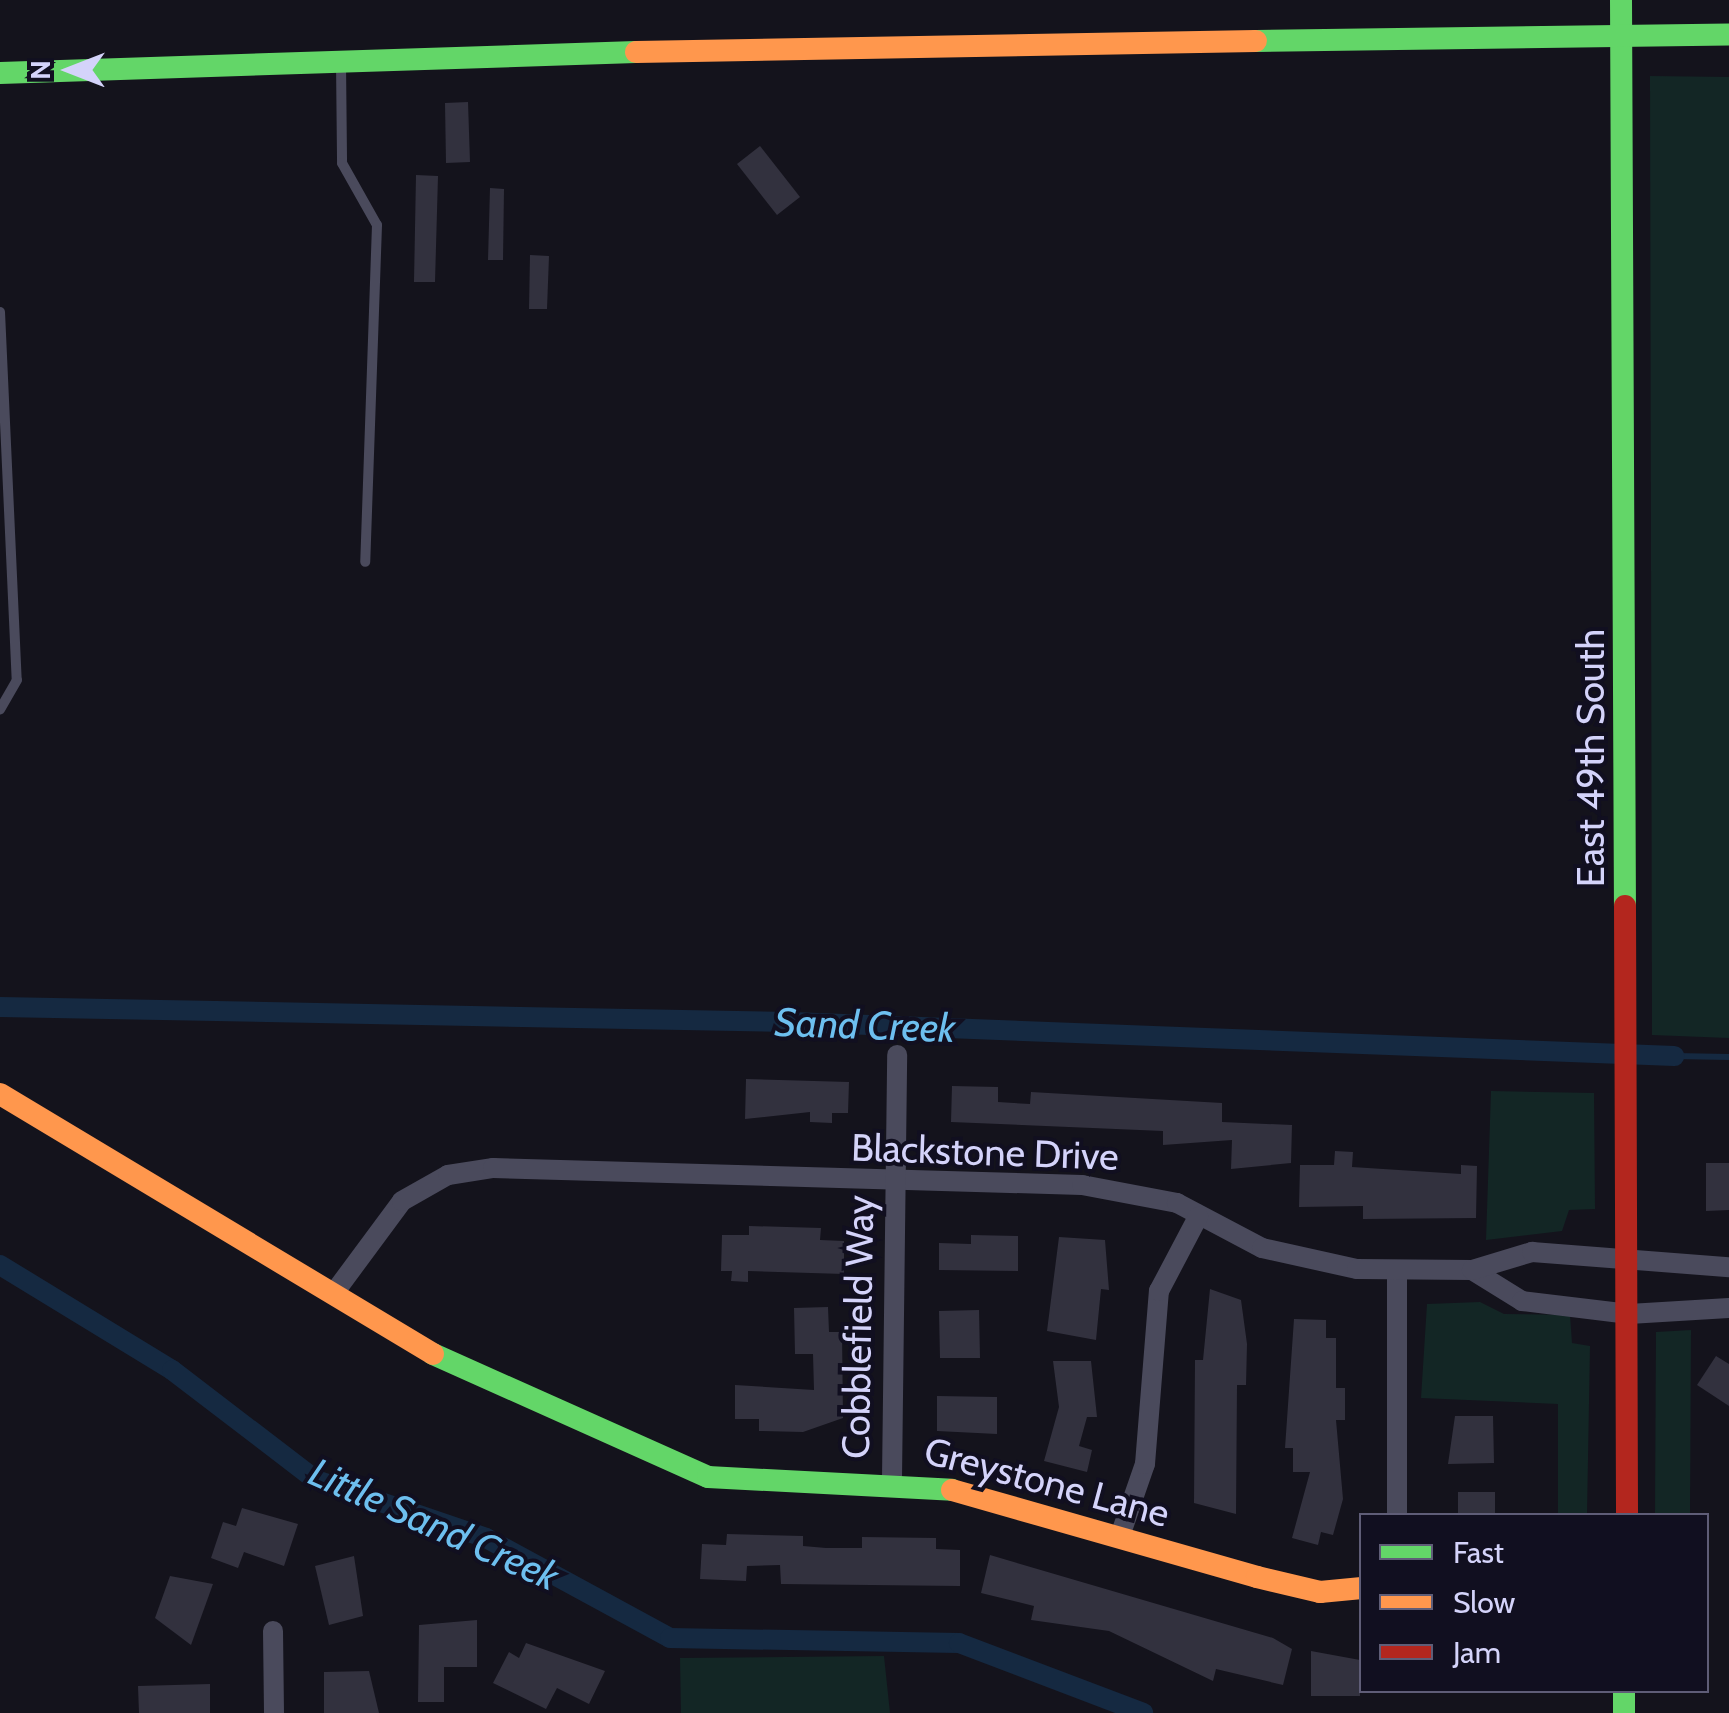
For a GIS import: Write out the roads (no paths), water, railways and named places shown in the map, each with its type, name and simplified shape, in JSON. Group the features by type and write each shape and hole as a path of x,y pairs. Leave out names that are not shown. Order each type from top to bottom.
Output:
{"street":[{"name":"East 49th South","path":"1620,0 1625,1085 1630,1254 1627,1513"},
{"path":"0,74 341,62 1729,34"},
{"name":"Cobblefield Way","path":"892,1479 896,1055"},
{"path":"0,1094 334,1293"},
{"name":"Blackstone Drive","path":"334,1293 402,1201 448,1176 493,1168 720,1178 1082,1185 1177,1203 1198,1217 1307,1260 1397,1270 1472,1270 1532,1252 1630,1254 1729,1268"},
{"path":"1120,1536 1144,1464 1159,1290 1198,1217"},
{"path":"1397,1270 1397,1513"},
{"path":"1472,1270 1522,1301 1630,1314 1729,1308"},
{"name":"Greystone Lane","path":"334,1293 449,1364 549,1399 708,1477 892,1479 982,1494 1320,1592 1359,1588"},
{"path":"273,1631 274,1713"}],"lane":[{"path":"341,62 342,163 377,225 365,562"},
{"path":"0,312 17,680 0,710"}],"waterway":[{"name":"Sand Creek","path":"0,1007 792,1022 1674,1056"},
{"name":"Sand Creek","path":"1674,1056 1729,1057"},
{"name":"Little Sand Creek","path":"0,1265 172,1370 316,1480 486,1538 670,1638 959,1643 1143,1713"}]}
